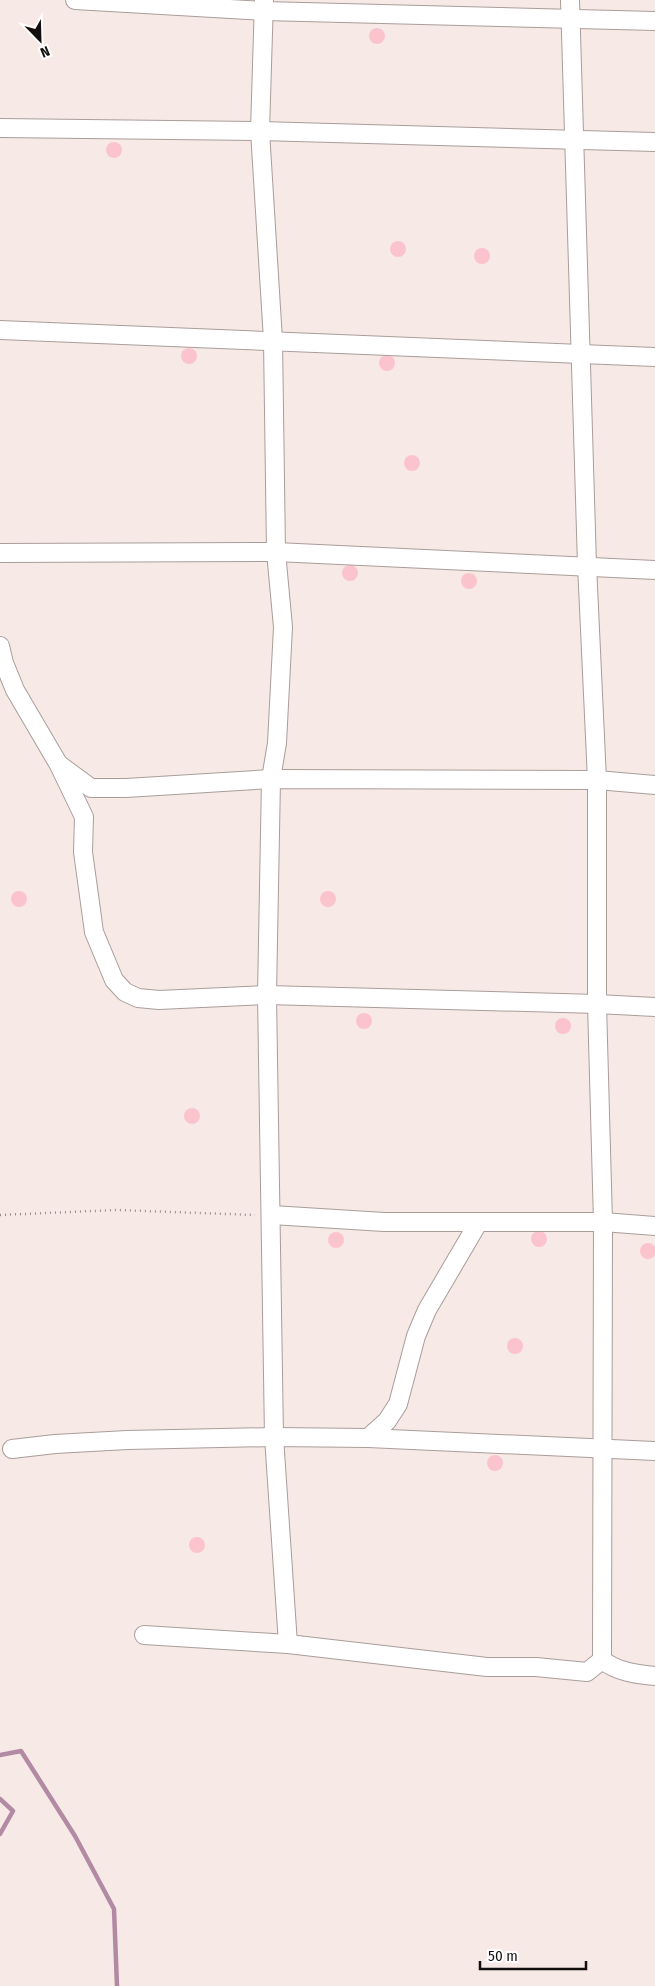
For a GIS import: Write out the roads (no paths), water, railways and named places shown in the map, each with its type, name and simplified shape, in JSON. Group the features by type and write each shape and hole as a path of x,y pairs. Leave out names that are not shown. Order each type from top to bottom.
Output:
{"street":[{"path":"75,0 655,21"},
{"path":"570,0 587,565 597,780 597,1004 603,1222 604,1448 602,1660"},
{"path":"264,6 260,131 273,340 276,552 283,627 277,743 271,779 267,995 272,1215 274,1437 288,1644"},
{"path":"0,128 260,131 655,142"},
{"path":"0,330 655,357"},
{"path":"0,553 276,552 587,565 655,570"},
{"path":"0,646 4,663 15,690 59,765 84,817 83,852 94,932 103,959 114,980 125,992 138,998 159,1000 267,995 655,1007"},
{"path":"59,765 91,788 126,788 271,779 597,780 655,785"},
{"path":"272,1215 384,1222 603,1222 655,1226"},
{"path":"368,1438 387,1422 398,1404 416,1336 428,1310 478,1223"},
{"path":"12,1449 55,1444 127,1440 274,1437 368,1438 655,1451"},
{"path":"144,1635 288,1644 487,1668 536,1667 587,1672 602,1660"},
{"path":"602,1660 613,1668 627,1673 655,1676"}],"waterway":[{"path":"0,1755 21,1751 75,1836 114,1909 117,1986"},
{"path":"0,1799 13,1811 0,1834"}]}
